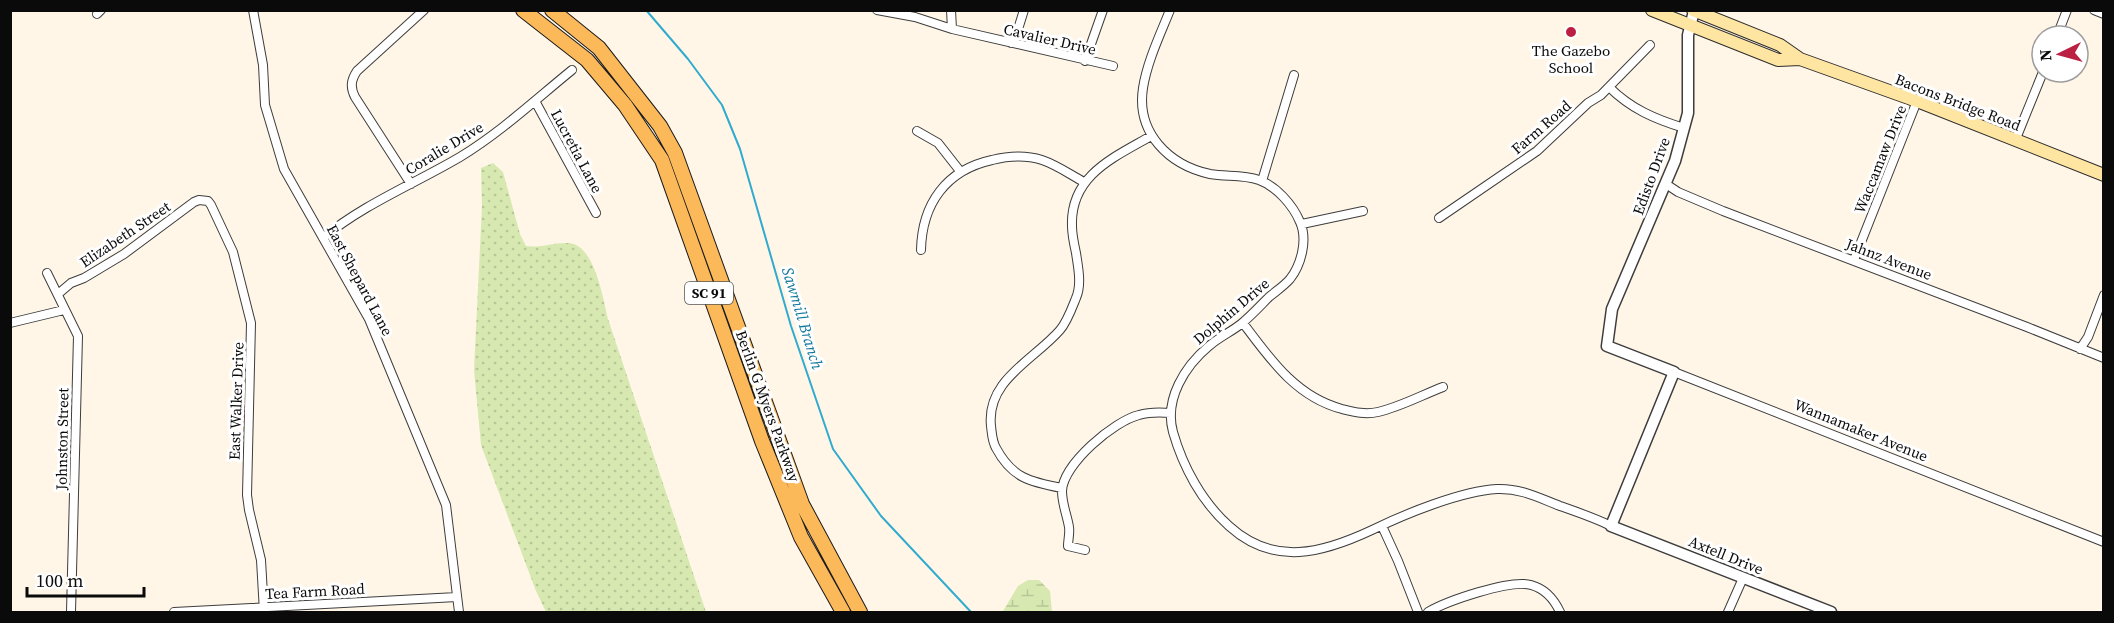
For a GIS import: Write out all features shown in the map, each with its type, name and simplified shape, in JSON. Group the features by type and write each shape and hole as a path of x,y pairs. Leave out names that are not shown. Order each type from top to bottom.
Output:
{"main road":[{"name":"Berlin G Myers Parkway","path":"523,10 587,60 625,105 662,160 766,452 801,537 843,612"},
{"name":"Berlin G Myers Parkway","path":"552,10 599,48 660,126 675,153 802,504 860,612"},
{"name":"Bacons Bridge Road","path":"1652,10 1778,60 1800,59"},
{"name":"Bacons Bridge Road","path":"1694,11 1780,45 1800,59 1917,101 2103,175"},
{"path":"662,160 675,153"}],"street":[{"name":"East Shepard Lane","path":"253,10 263,64 265,105 284,169 369,319 446,505 459,612"},
{"path":"411,184 355,97 352,83 357,71 424,10"},
{"name":"Cavalier Drive","path":"877,10 915,17 952,29 1113,66"},
{"path":"951,10 952,29"},
{"path":"1011,43 1024,10"},
{"path":"1085,61 1103,10"},
{"path":"1170,10 1142,90 1143,114 1151,136 1167,156 1189,168 1212,175 1241,175 1262,181 1292,207 1302,224 1363,211"},
{"path":"2094,10 2103,14"},
{"name":"Edisto Drive","path":"1606,346 1612,309 1676,161 1688,113 1690,26 1694,11"},
{"name":"Farm Road","path":"1439,218 1537,151 1588,103 1610,87 1650,45"},
{"name":"Coralie Drive","path":"323,238 345,221 460,156 497,132 572,70"},
{"path":"1262,181 1294,75"},
{"path":"2015,141 2038,84"},
{"path":"1610,87 1618,96 1652,118 1684,128"},
{"name":"Lucretia Lane","path":"535,101 596,213"},
{"name":"Waccamaw Drive","path":"1854,260 1917,101"},
{"path":"917,131 938,142 960,171"},
{"path":"1062,488 1018,476 1003,462 993,442 990,417 996,393 1009,377 1061,329 1078,294 1079,277 1072,224 1075,204 1084,182 1100,167 1151,136"},
{"path":"921,250 922,230 928,212 943,187 960,171 978,163 1024,156 1044,160 1084,182"},
{"name":"Jahnz Avenue","path":"1666,184 1678,192 1723,211 2103,358"},
{"name":"Elizabeth Street","path":"58,294 71,283 84,278 124,254 194,202 208,201"},
{"name":"East Walker Drive","path":"208,201 233,252 251,323 247,495 261,560 264,610"},
{"name":"Dolphin Drive","path":"1302,224 1304,246 1290,280 1243,323 1196,358 1182,377 1175,394 1171,413 1174,434 1202,495 1214,512 1245,538 1257,544 1276,550 1306,552 1336,546 1425,508 1488,490 1508,489 1527,492 1611,526"},
{"name":"Johnston Street","path":"47,273 78,336 71,612"},
{"path":"2080,349 2088,337 2103,295"},
{"path":"10,323 64,310"},
{"path":"1243,323 1273,362 1292,382 1309,396 1332,406 1362,414 1378,412 1443,387"},
{"name":"Wannamaker Avenue","path":"1606,346 2103,542"},
{"path":"1611,526 1674,372"},
{"path":"1085,550 1068,546 1069,528 1064,511 1062,488 1070,470 1080,456 1118,424 1137,415 1171,413"},
{"path":"1382,526 1418,612"},
{"name":"Axtell Drive","path":"1611,526 1830,612"},
{"path":"1728,612 1743,578"},
{"path":"1428,612 1474,594 1524,583 1546,592 1560,612"},
{"name":"Tea Farm Road","path":"174,612 264,610 457,597"}],"green space":[{"path":"493,163 503,172 520,234 526,246 569,243 578,246 591,263 706,612 546,612 536,591 481,445 474,370 482,206 481,168"},
{"path":"1028,580 1039,580 1050,591 1052,612 1004,612 1018,586"}],"waterway":[{"name":"Sawmill Branch","path":"646,10 688,59 722,105 740,149 791,326 833,449 881,516 971,612"}],"place":[{"name":"The Gazebo School","path":"1571,32"}]}
